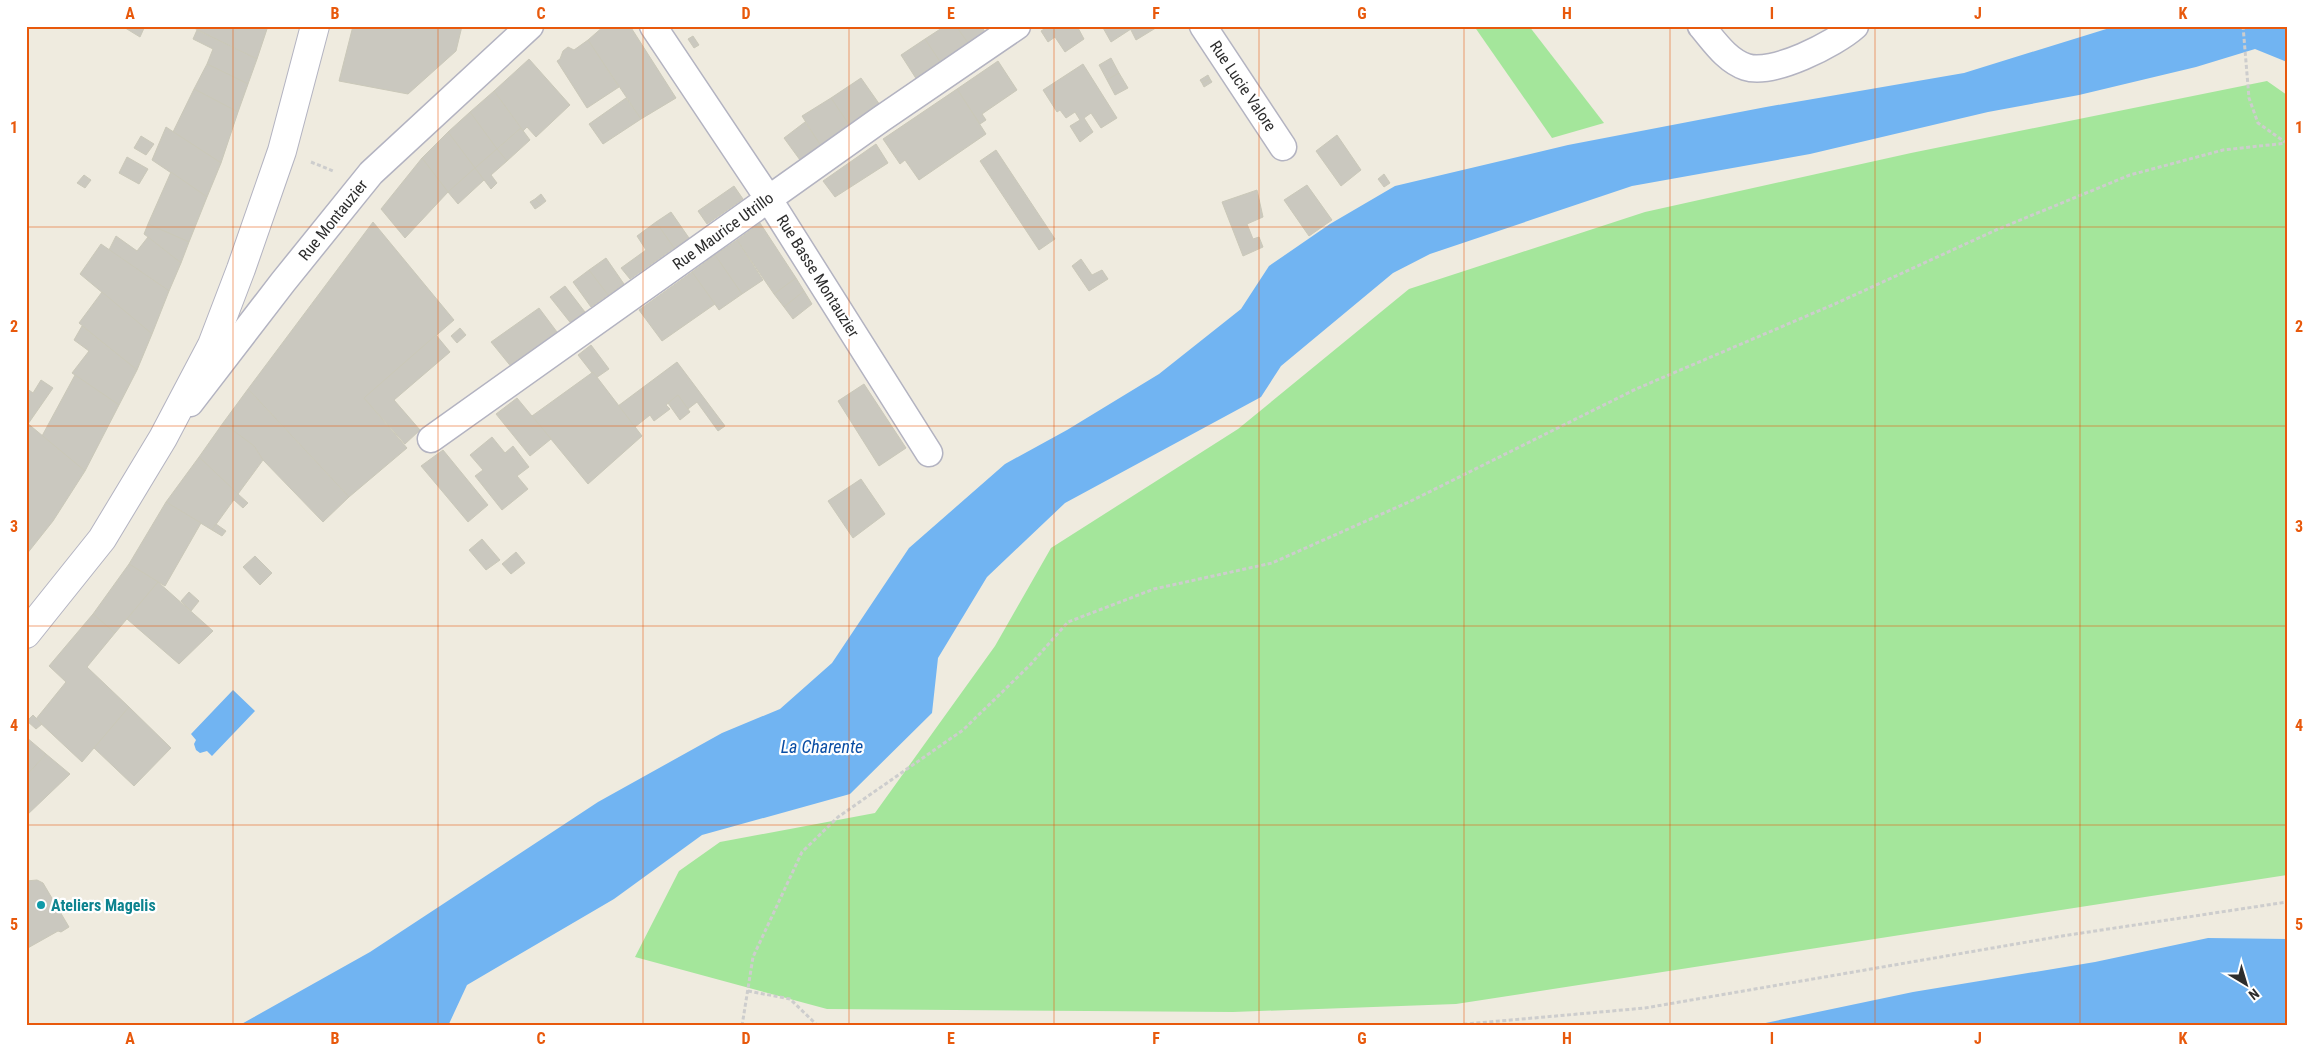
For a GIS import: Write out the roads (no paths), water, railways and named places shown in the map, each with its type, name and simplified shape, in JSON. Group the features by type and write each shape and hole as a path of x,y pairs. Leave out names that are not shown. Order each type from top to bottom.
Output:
{"main road":[{"path":"26,634 102,539 164,438 212,345 282,151 315,26"}],"street":[{"name":"Rue Montauzier","path":"164,438 283,282 370,173 530,26"},
{"name":"Rue Basse Montauzier","path":"653,26 768,198 930,454"},
{"name":"Rue Maurice Utrillo","path":"431,439 768,198 1017,26"},
{"name":"Rue Lucie Valore","path":"1203,26 1283,147"},
{"path":"1701,26 1730,59 1748,67 1765,67 1804,57 1843,37 1855,26"}],"water":[{"name":"La Charente","path":"2116,26 2287,26 2287,62 2255,49 2196,67 2079,95 1988,112 1810,154 1632,186 1430,254 1393,273 1281,366 1261,397 1065,503 987,577 938,658 932,713 850,794 702,835 614,899 467,985 448,1026 238,1026 370,952 598,802 722,733 780,709 832,663 909,548 1005,464 1067,430 1159,374 1241,309 1269,266 1330,224 1395,186 1568,145 1766,107 1964,73"},
{"path":"233,690 255,711 212,756 207,751 200,753 196,750 194,744 196,740 191,734"},
{"path":"2208,938 2287,939 2287,1026 1751,1026 1913,992 2095,962"}],"place":[{"name":"Ateliers Magelis","path":"41,905"}]}
